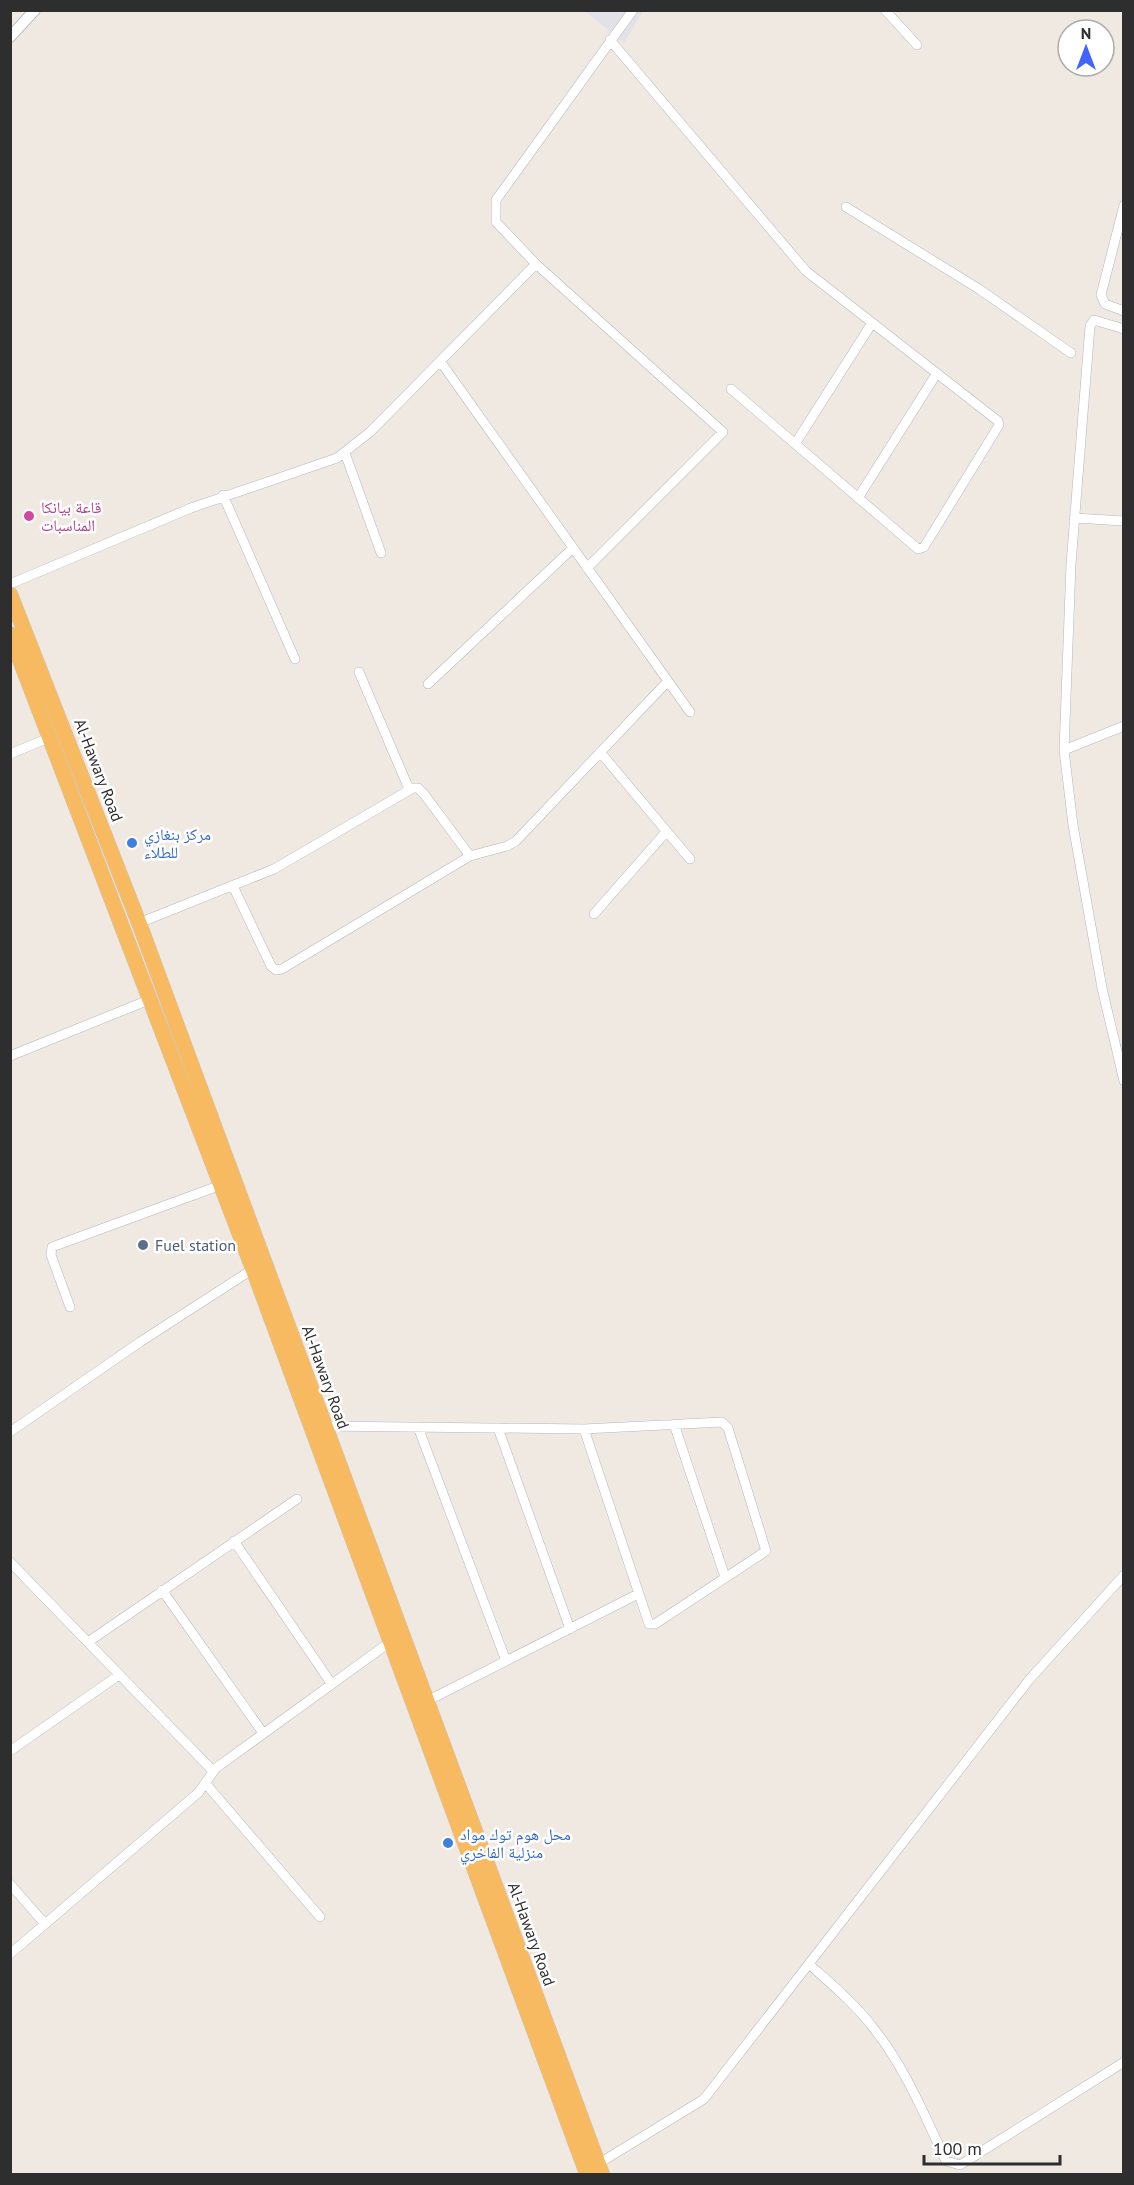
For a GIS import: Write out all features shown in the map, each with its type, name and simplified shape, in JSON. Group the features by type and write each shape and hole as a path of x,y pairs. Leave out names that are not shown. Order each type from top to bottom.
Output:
{"highway":[{"name":"Al-Hawary Road","path":"10,594 139,923 427,1701 467,1830"},
{"name":"Al-Hawary Road","path":"10,634 253,1269 390,1642 467,1830 596,2171"}],"street":[{"path":"10,37 34,10"},
{"path":"587,568 723,432 536,264 496,222 496,200 633,10"},
{"path":"885,10 917,45"},
{"path":"610,40 806,271 998,421 999,425 924,547 916,548 731,389"},
{"path":"846,207 978,289 1071,353"},
{"path":"1123,209 1101,299 1105,304 1124,311"},
{"path":"10,584 223,495 345,453 370,432 536,264"},
{"path":"1124,329 1100,320 1094,320 1090,326 1074,518 1064,750 1073,825 1100,976 1124,1082"},
{"path":"795,444 873,323"},
{"path":"440,361 690,712"},
{"path":"858,498 937,373"},
{"path":"345,453 381,553"},
{"path":"223,495 295,658"},
{"path":"1074,518 1124,521"},
{"path":"428,684 573,548"},
{"path":"359,672 409,789"},
{"path":"233,886 271,966 276,970 282,969 470,856 507,846 516,841 668,681"},
{"path":"1064,750 1124,726"},
{"path":"10,754 51,737"},
{"path":"600,752 690,859"},
{"path":"139,923 274,869 409,789 418,788 424,794 470,856"},
{"path":"594,914 666,832"},
{"path":"10,1056 151,999"},
{"path":"70,1307 51,1255 52,1247 221,1185"},
{"path":"10,1432 140,1342 253,1269"},
{"path":"325,1426 584,1430 718,1421 728,1428 766,1549 764,1553 651,1625 646,1621 584,1430"},
{"path":"674,1424 725,1577"},
{"path":"418,1427 506,1661"},
{"path":"498,1428 570,1629"},
{"path":"88,1642 297,1499"},
{"path":"234,1541 331,1683"},
{"path":"10,1562 213,1771"},
{"path":"596,2171 694,2108 704,2099 1029,1680 1124,1575"},
{"path":"162,1590 263,1733"},
{"path":"427,1701 638,1594"},
{"path":"10,1954 206,1784 213,1771 390,1642"},
{"path":"10,1751 119,1676"},
{"path":"206,1784 320,1917"},
{"path":"10,1884 45,1924"},
{"path":"809,1964 859,2011 880,2036 902,2070 946,2161 954,2165 960,2165 1124,2062"}],"shaded area":[{"path":"585,11 643,11 624,43"}],"place":[{"name":"قاعة بيانكا المناسبات","path":"29,516"},
{"name":"مركز بنغازي للطلاء","path":"132,843"},
{"name":"Fuel station","path":"143,1245"},
{"name":"محل هوم توك مواد منزلية الفاخري","path":"448,1843"}]}
